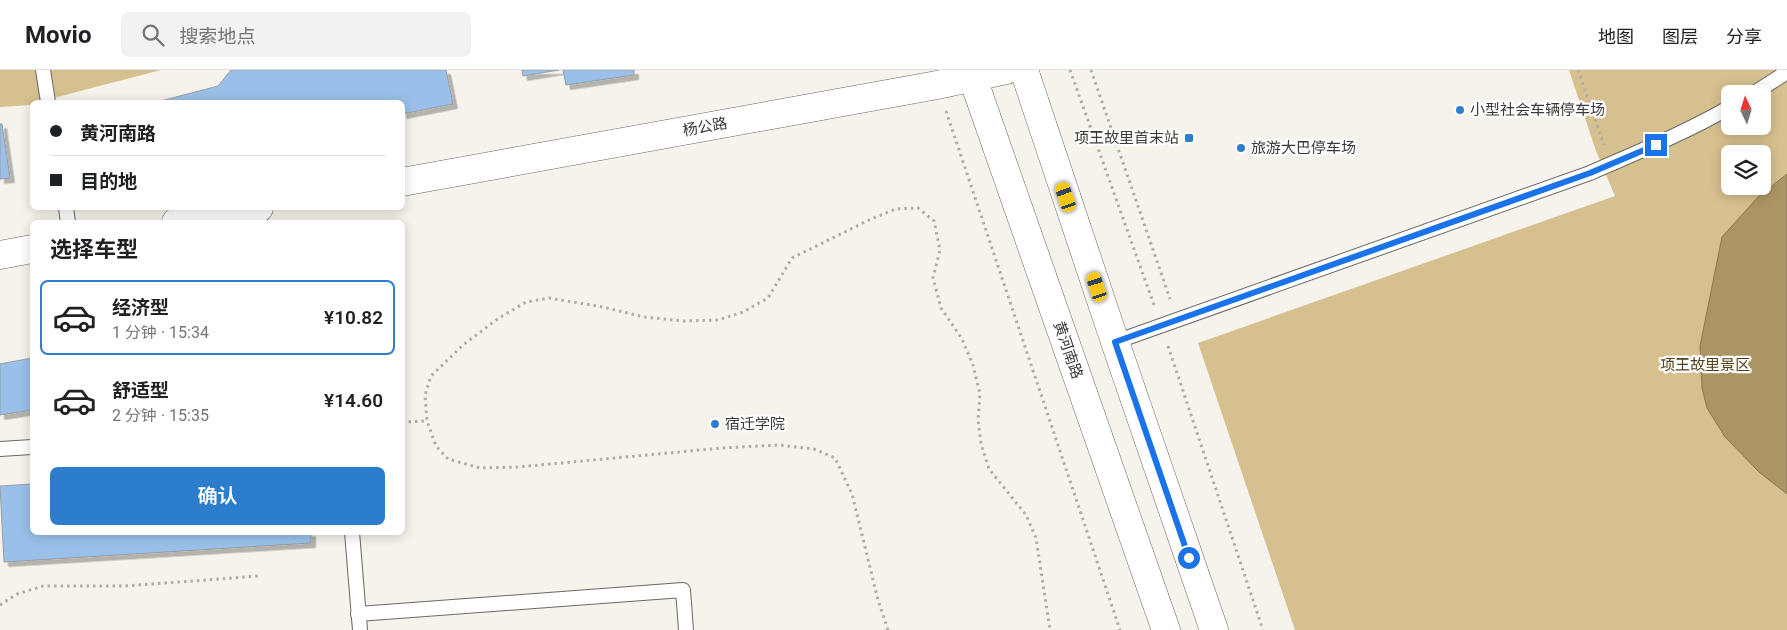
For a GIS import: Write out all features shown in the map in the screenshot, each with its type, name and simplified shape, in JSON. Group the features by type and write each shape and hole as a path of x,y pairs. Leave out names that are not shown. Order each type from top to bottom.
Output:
{"main road":[{"name":"杨公路","path":"405,181 938,85 971,74 1006,70"},
{"path":"1024,70 1214,630"},
{"name":"黄河南路","path":"971,74 1166,630"},
{"path":"188,220 248,210"},
{"path":"0,255 30,249"}],"lane":[{"path":"43,70 48,100"},
{"path":"1767,85 1787,72"},
{"path":"1115,342 1581,176 1656,145 1721,112"},
{"path":"0,449 30,447"},
{"path":"352,535 360,630"},
{"path":"358,614 683,590 686,630"}],"path":[{"path":"1070,70 1161,326 1263,630"},
{"path":"1091,70 1177,320"},
{"path":"1578,70 1610,164"},
{"path":"938,85 1120,630"},
{"path":"888,630 878,600 852,494 835,458 814,449 778,445 722,448 518,467 480,468 448,459 436,446 427,421 425,395 432,376 463,345 499,318 526,302 550,298 603,307 644,317 683,321 718,320 743,312 768,298 792,258 871,219 896,209 918,208 934,221 940,250 933,278 941,308 962,338 973,365 980,394 978,420 980,444 989,469 1026,516 1036,538 1050,630"},
{"path":"405,422 427,421"},
{"path":"0,605 16,594 43,586 125,586 259,576"}],"green space":[{"path":"0,70 161,70 46,100 30,100 30,105 0,107"},
{"name":"项王故里景区","path":"1569,70 1787,70 1787,630 1295,630 1198,343 1615,196 1596,151"}],"shaded area":[{"path":"1787,174 1787,494 1759,472 1725,437 1707,408 1702,388 1700,346 1722,237 1758,197 1761,195 1771,195 1771,187"}],"building":[{"path":"231,70 446,70 453,104 405,113 405,100 165,100 218,86"},
{"path":"522,70 559,70 523,76"},
{"path":"563,70 634,70 634,75 566,85"},
{"path":"0,124 2,124 10,178 0,179"},
{"path":"30,358 30,410 0,415 0,364"},
{"path":"30,484 30,535 311,535 311,543 4,562 0,486"}],"place":[{"name":"小型社会车辆停车场","path":"1460,110"},
{"name":"项王故里首末站","path":"1189,138"},
{"name":"旅游大巴停车场","path":"1241,148"},
{"name":"宿迁学院","path":"715,424"}],"route":[{"path":"1189,558 1115,342 1590,173 1656,145"}]}
